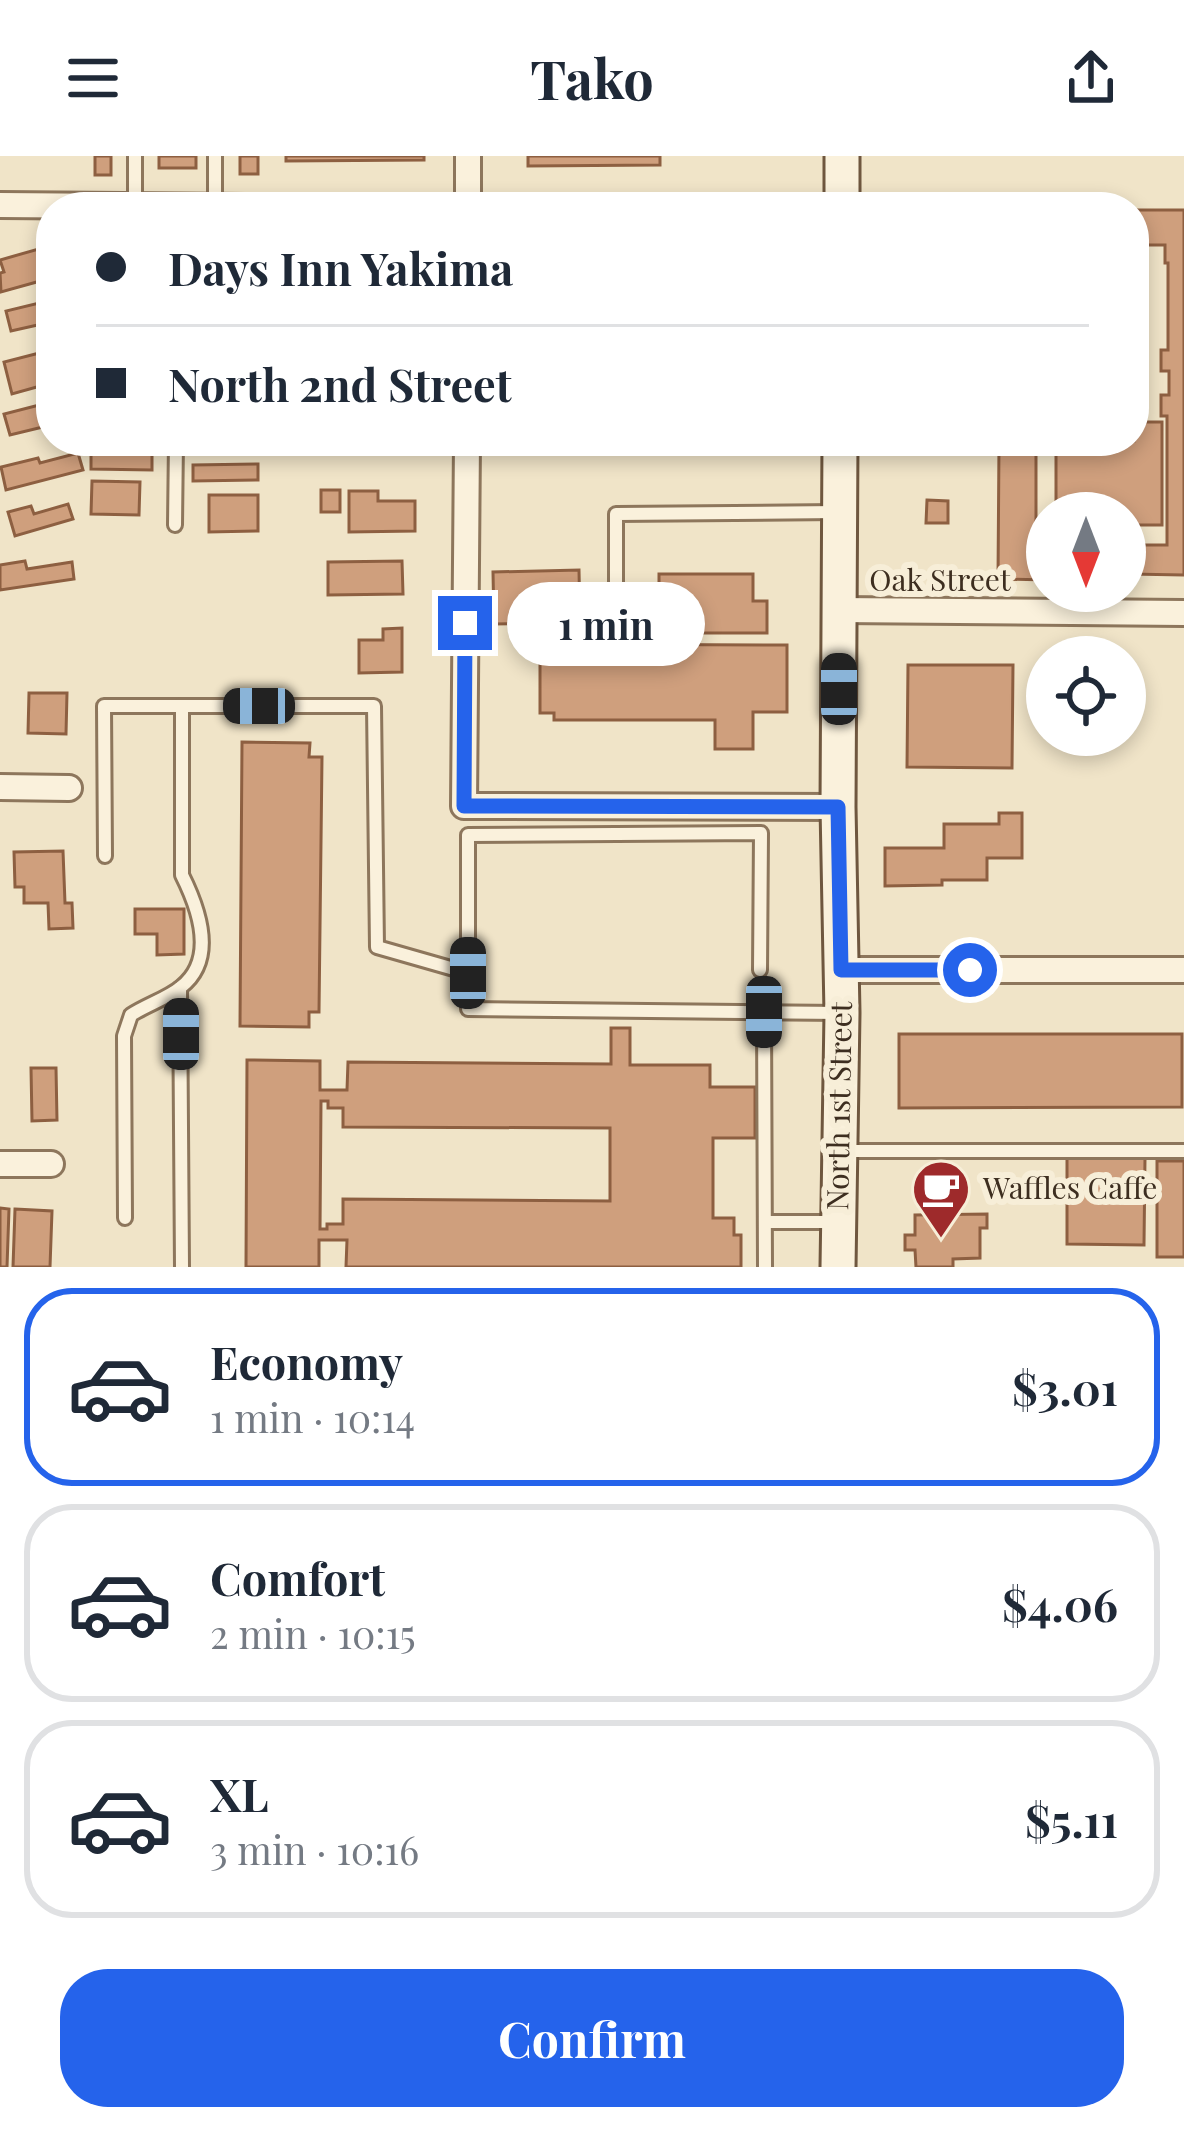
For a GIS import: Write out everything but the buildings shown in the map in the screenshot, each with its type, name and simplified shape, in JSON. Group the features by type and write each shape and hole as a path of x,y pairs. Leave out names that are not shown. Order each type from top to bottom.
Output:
{"main road":[{"path":"842,156 842,192"},
{"name":"North 1st Street","path":"838,1267 840,456"}],"street":[{"path":"468,156 468,192"},
{"path":"0,205 36,205"},
{"path":"466,456 464,806 838,807"},
{"name":"Oak Street","path":"839,610 1184,613"},
{"path":"0,787 69,788"},
{"path":"841,970 1184,970"},
{"path":"0,1164 51,1164"}],"lane":[{"path":"135,156 135,192"},
{"path":"215,156 215,192"},
{"path":"175,525 176,456"},
{"path":"616,626 616,514 840,512"},
{"path":"106,856 104,706 374,706 377,947 468,973"},
{"path":"125,1218 124,1036 131,1015 180,988 200,964 201,923 182,875 182,706"},
{"path":"760,970 761,833 468,835 468,1009 842,1013"},
{"path":"180,988 182,1267"},
{"path":"764,1012 765,1267"},
{"path":"839,1151 1184,1151"},
{"path":"764,1222 839,1222"}],"place":[{"name":"Waffles Caffe","path":"941,1240"}],"route":[{"path":"465,623 464,806 838,807 841,970 970,970"}]}
